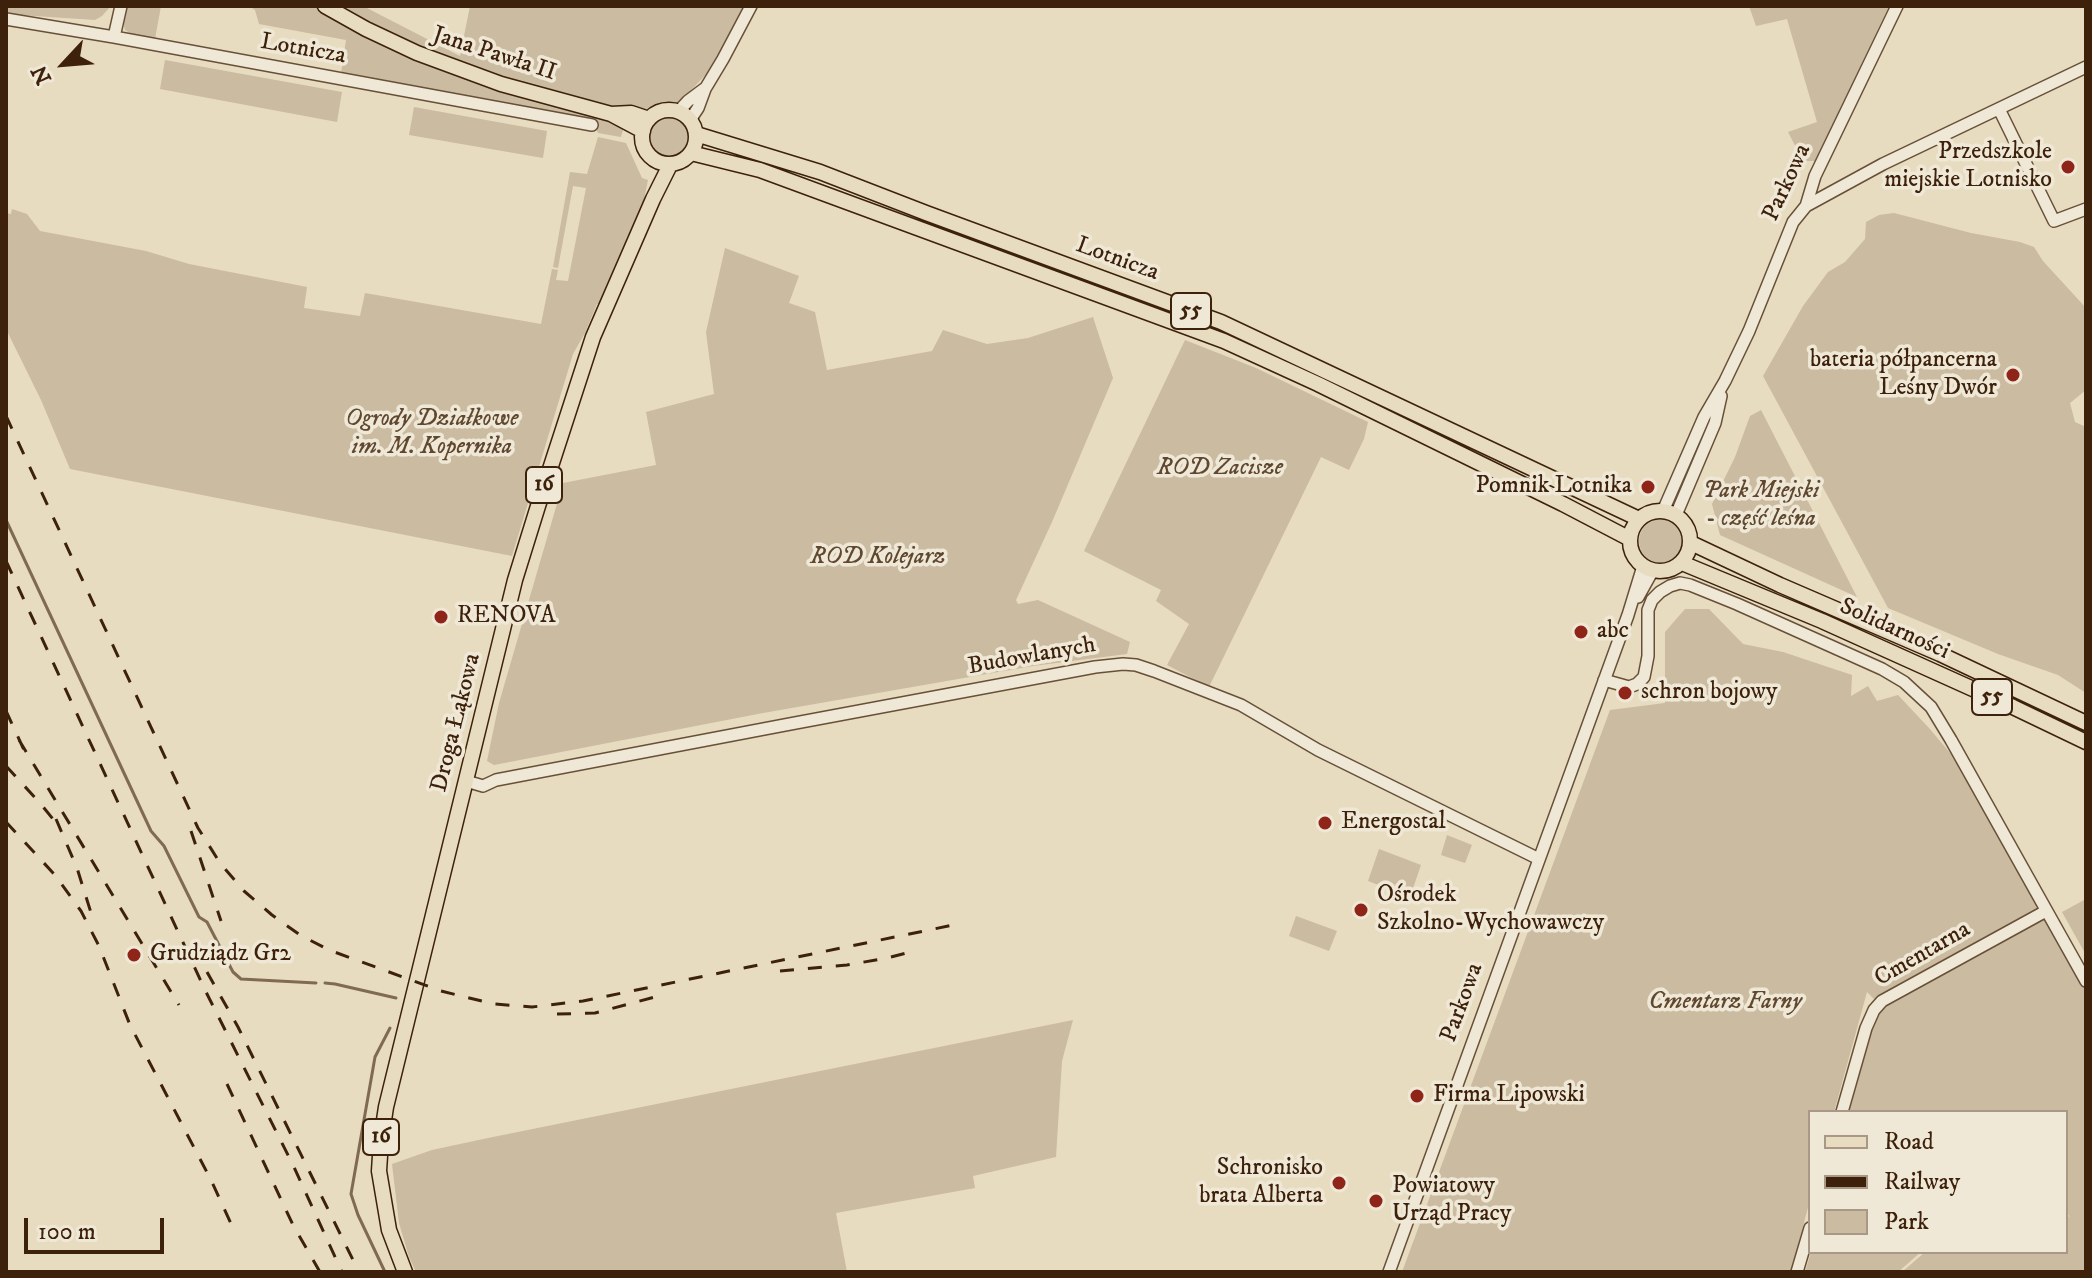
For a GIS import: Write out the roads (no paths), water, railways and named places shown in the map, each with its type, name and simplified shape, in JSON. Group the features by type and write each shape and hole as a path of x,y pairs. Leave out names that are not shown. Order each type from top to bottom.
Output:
{"main road":[{"name":"Jana Pawła II","path":"325,6 391,42 457,69 646,125"},
{"path":"646,125 663,111 684,116 696,134 691,153 685,159 663,163"},
{"name":"16","path":"646,125 642,137 645,151 663,163"},
{"name":"Lotnicza","path":"696,134 820,172 1221,322 1639,519"},
{"name":"Lotnicza","path":"691,153 760,170 800,184 1224,341 1318,384 1630,539"},
{"name":"Droga Łąkowa","path":"405,1272 389,1230 379,1171 386,1107 515,580 574,391 598,324 653,199 663,163"},
{"path":"1650,512 1670,513 1685,522 1690,532 1689,550 1682,563 1673,568 1664,571 1648,568 1633,554 1630,539 1634,525 1650,512"},
{"name":"Solidarności","path":"1691,543 2086,723"},
{"name":"Solidarności","path":"1682,563 1822,621 2086,742"}],"street":[{"path":"114,37 121,6"},
{"path":"684,116 688,101 705,89 751,6"},
{"name":"Parkowa","path":"1670,513 1704,417 1725,381 1793,222 1806,206 1815,176 1897,6"},
{"name":"Lotnicza","path":"6,19 592,125"},
{"path":"1806,206 1883,164 2086,67"},
{"path":"1999,109 2054,221 2086,209"},
{"name":"Parkowa","path":"1389,1272 1604,680 1648,568"},
{"path":"1604,680 1629,687 1644,677 1648,656 1648,610 1660,592 1680,583 1737,604 1888,672 1931,707 2086,981"},
{"name":"Budowlanych","path":"466,781 483,786 496,780 1123,664 1154,671 1241,705 1318,750 1539,859"},
{"name":"Cmentarna","path":"1843,1110 1866,1028 1882,1001 2046,911"},
{"path":"1797,1272 1808,1235"}],"waterway":[{"path":"6,520 151,831 164,846 199,917 207,922 233,972 241,979 316,983"},
{"path":"325,983 396,998"},
{"path":"385,1272 351,1194 375,1057 390,1028"}],"railway":[{"path":"6,416 198,828 220,863 244,891 300,935 329,950 441,991 494,1004 532,1007 583,1001 963,923"},
{"path":"6,561 206,992 293,1165 342,1272"},
{"path":"6,711 24,750"},
{"path":"19,740 179,1005"},
{"path":"6,766 61,829"},
{"path":"56,819 77,868 92,916"},
{"path":"6,822 55,875 81,911 99,946 130,1025 233,1228"},
{"path":"191,831 221,921"},
{"path":"780,971 847,965 910,952"},
{"path":"207,972 238,1027 359,1272"},
{"path":"557,1014 595,1013 655,997"},
{"path":"227,1084 293,1225 320,1272"}],"place":[{"name":"Przedszkole miejskie Lotnisko","path":"2068,167"},
{"name":"bateria półpancerna Leśny Dwór","path":"2013,375"},
{"name":"Pomnik Lotnika","path":"1648,487"},
{"name":"RENOVA","path":"441,617"},
{"name":"abc","path":"1581,632"},
{"name":"schron bojowy","path":"1625,693"},
{"name":"Energostal","path":"1325,823"},
{"name":"Ośrodek Szkolno-Wychowawczy","path":"1361,910"},
{"name":"Grudziądz Gr2","path":"134,955"},
{"name":"Firma Lipowski","path":"1417,1096"},
{"name":"Schronisko brata Alberta","path":"1339,1183"},
{"name":"Powiatowy Urząd Pracy","path":"1376,1201"}],"park label":[{"name":"Ogrody Działkowe im. M. Kopernika","path":"432,434"},
{"name":"ROD Zacisze","path":"1220,469"},
{"name":"Park Miejski - część leśna","path":"1761,506"},
{"name":"ROD Kolejarz","path":"878,558"},
{"name":"Cmentarz Farny","path":"1725,1003"}]}
